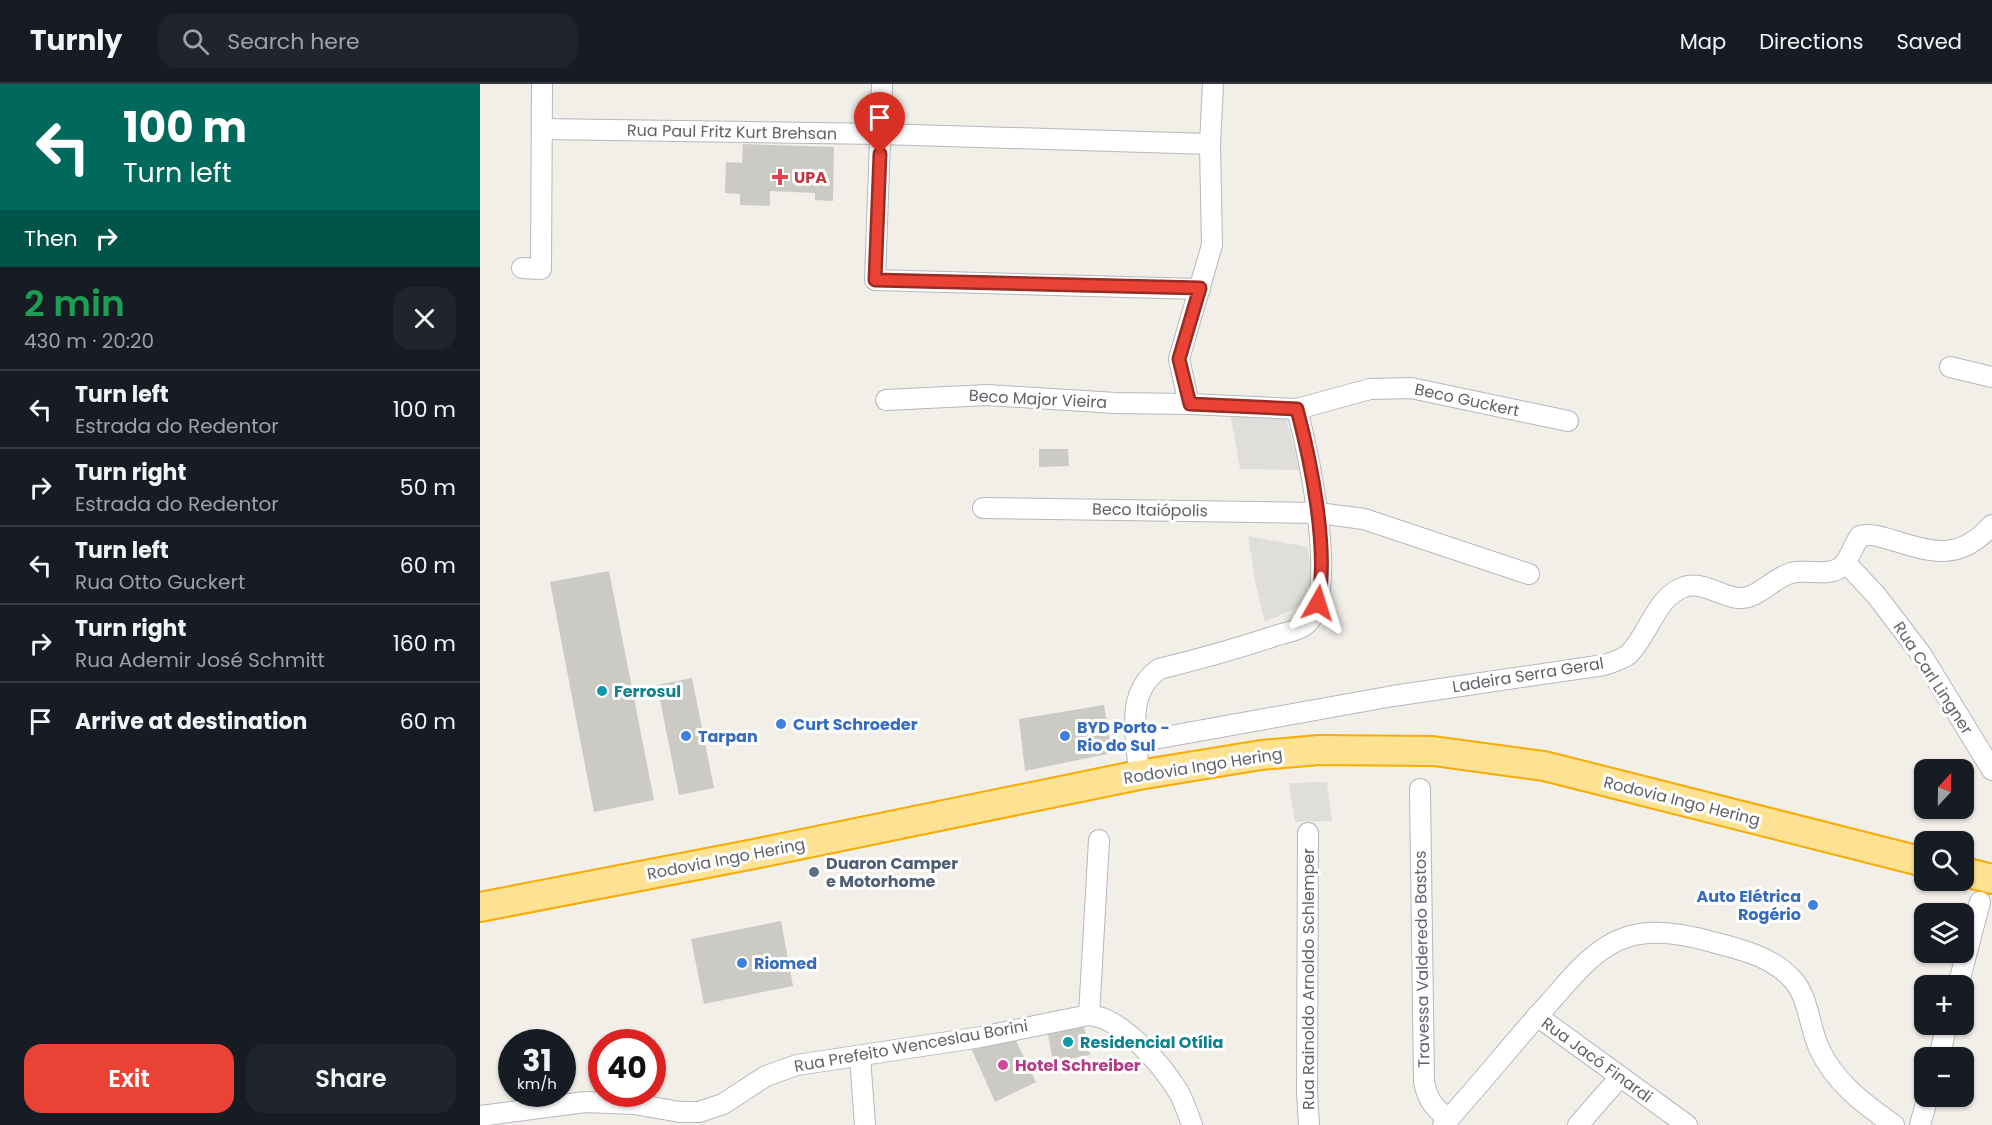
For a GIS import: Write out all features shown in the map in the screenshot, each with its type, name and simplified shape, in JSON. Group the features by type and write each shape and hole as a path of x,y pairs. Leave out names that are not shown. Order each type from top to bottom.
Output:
{"highway":[{"name":"Rodovia Ingo Hering","path":"480,907 754,854 1139,775 1289,752 1353,749 1433,751 1544,766 1914,859"},
{"path":"1974,880 1986,890"}],"street":[{"path":"522,268 541,269 542,84"},
{"path":"882,84 875,280 1200,288"},
{"path":"1190,404 1179,359 1212,245 1210,144 1213,84"},
{"name":"Rua Paul Fritz Kurt Brehsan","path":"542,129 881,134 1210,144"},
{"path":"1950,367 1992,377"},
{"name":"Beco Guckert","path":"1297,409 1370,389 1411,388 1568,421"},
{"name":"Beco Major Vieira","path":"886,400 987,395 1116,403 1297,409"},
{"path":"1139,775 1135,705 1140,688 1148,677 1158,669 1217,654 1303,627 1312,618 1322,588 1318,513 1297,409"},
{"name":"Beco Itaiópolis","path":"983,507 1318,513 1364,519 1529,574"},
{"path":"1846,563 1860,536 1869,534 1922,549 1952,551 1979,539 1992,525"},
{"name":"Ladeira Serra Geral","path":"1137,742 1393,696 1604,664 1628,655 1670,596 1683,588 1693,585 1711,588 1739,598 1750,596 1774,580 1791,573 1831,572 1840,569 1846,563"},
{"name":"Rua Carl Lingner","path":"1846,563 1876,595 1921,654 1992,770"},
{"name":"Travessa Valderedo Bastos","path":"1420,789 1424,1082 1426,1096 1432,1107 1446,1122"},
{"name":"Rua Rainoldo Arnoldo Schlemper","path":"1308,832 1307,1092 1309,1125"},
{"path":"1099,840 1089,1015 1100,1016 1120,1026 1160,1067 1179,1093 1192,1125"},
{"path":"1961,975 1986,890"},
{"path":"1446,1122 1582,967 1609,945 1625,937 1644,933 1710,941 1736,948 1774,964 1795,982 1803,996 1818,1047 1830,1068 1864,1105 1894,1125"},
{"name":"Rua Prefeito Wenceslau Borini","path":"480,1116 585,1102 634,1104 680,1112 699,1112 723,1104 766,1076 786,1067 981,1038 1089,1015"},
{"name":"Rua Jacó Finardi","path":"1537,1016 1687,1125"},
{"path":"860,1057 865,1125"},
{"path":"1578,1125 1620,1077"},
{"path":"1920,1125 1925,1107"}],"shaded area":[{"path":"1230,412 1285,414 1300,470 1240,469"},
{"path":"1248,536 1307,547 1312,567 1308,591 1300,606 1265,622 1256,586"},
{"path":"1327,782 1332,821 1295,822 1289,783"}],"building":[{"name":"UPA","path":"743,144 834,147 833,201 815,200 815,193 770,191 770,206 740,205 740,194 725,193 726,162 742,163"},
{"path":"1039,449 1068,449 1069,466 1039,467"},
{"name":"Ferrosul","path":"609,571 654,800 594,812 550,582"},
{"name":"Tarpan","path":"692,678 714,788 679,795 657,685"},
{"name":"BYD Porto - Rio do Sul","path":"1104,705 1112,753 1025,771 1019,719"},
{"name":"Riomed","path":"781,921 793,986 704,1004 691,939"},
{"name":"Residencial Otília","path":"1083,1022 1090,1055 1053,1062 1047,1029"},
{"name":"Hotel Schreiber","path":"1016,1041 1036,1082 995,1102 971,1048"}],"place":[{"name":"UPA","path":"780,177"},
{"name":"Ferrosul","path":"602,691"},
{"name":"Curt Schroeder","path":"781,724"},
{"name":"Tarpan","path":"686,736"},
{"name":"BYD Porto - Rio do Sul","path":"1065,736"},
{"name":"Duaron Camper e Motorhome","path":"814,872"},
{"name":"Auto Elétrica Rogério","path":"1813,905"},
{"name":"Riomed","path":"742,963"},
{"name":"Residencial Otília","path":"1068,1042"},
{"name":"Hotel Schreiber","path":"1003,1065"}],"route":[{"path":"880,154 875,280 1200,288 1179,359 1181,375 1190,404 1297,409 1318,513 1322,588 1318,603"}]}
